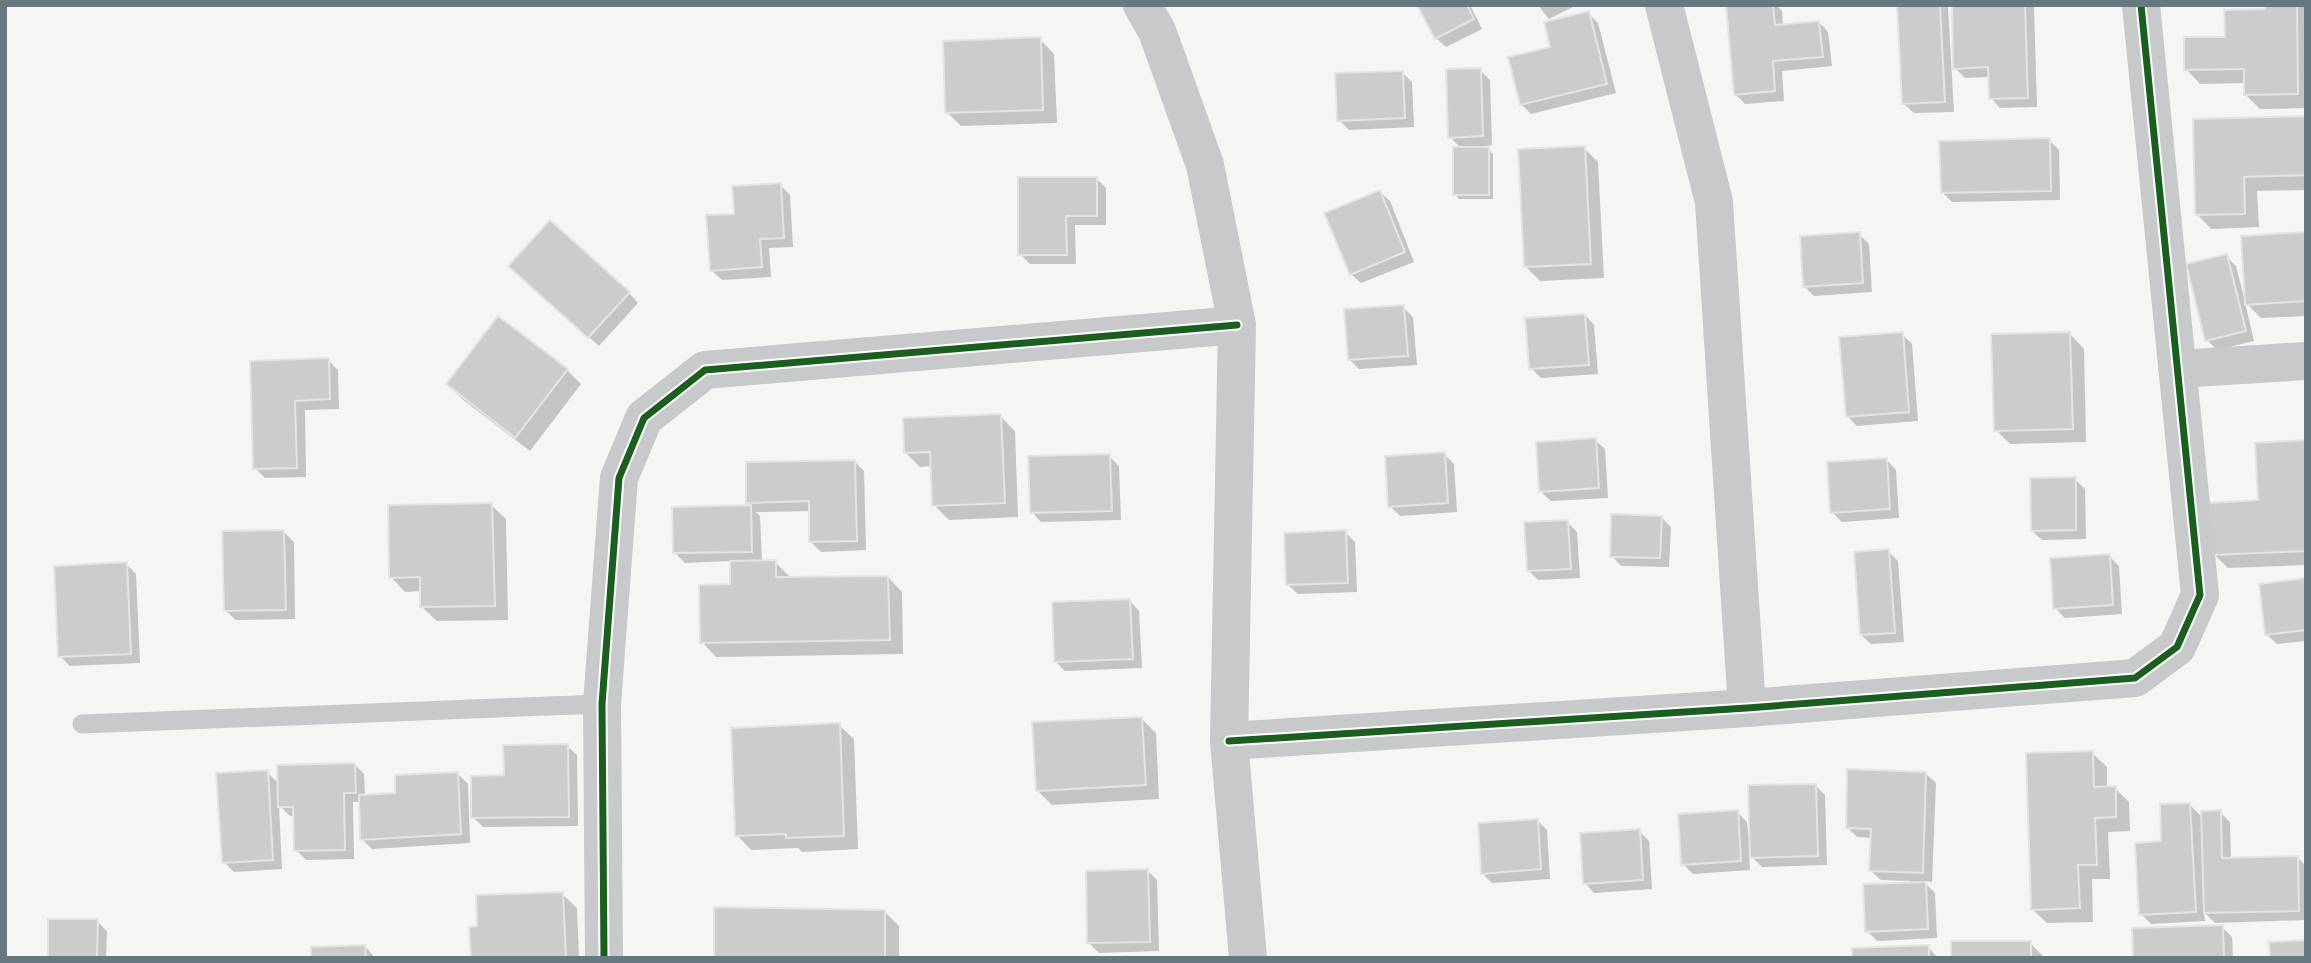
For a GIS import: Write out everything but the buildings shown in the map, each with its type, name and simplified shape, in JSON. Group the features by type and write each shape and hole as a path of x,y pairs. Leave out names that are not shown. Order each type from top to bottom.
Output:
{"street":[{"path":"1142,5 1157,31 1205,166 1237,325 1229,741 1248,958"},
{"path":"1664,5 1714,202 1747,708"},
{"path":"1229,741 1747,708 2135,678 2177,647 2200,595 2141,5"},
{"path":"604,958 602,704 619,478 644,418 705,370 1237,325"},
{"path":"2177,369 2306,361"}],"lane":[{"path":"82,724 602,704"}],"cycle path":[{"path":"1229,741 1747,708 2135,678 2177,647 2200,595 2141,5"},
{"path":"604,958 602,704 619,478 644,418 705,370 1237,325"}]}
